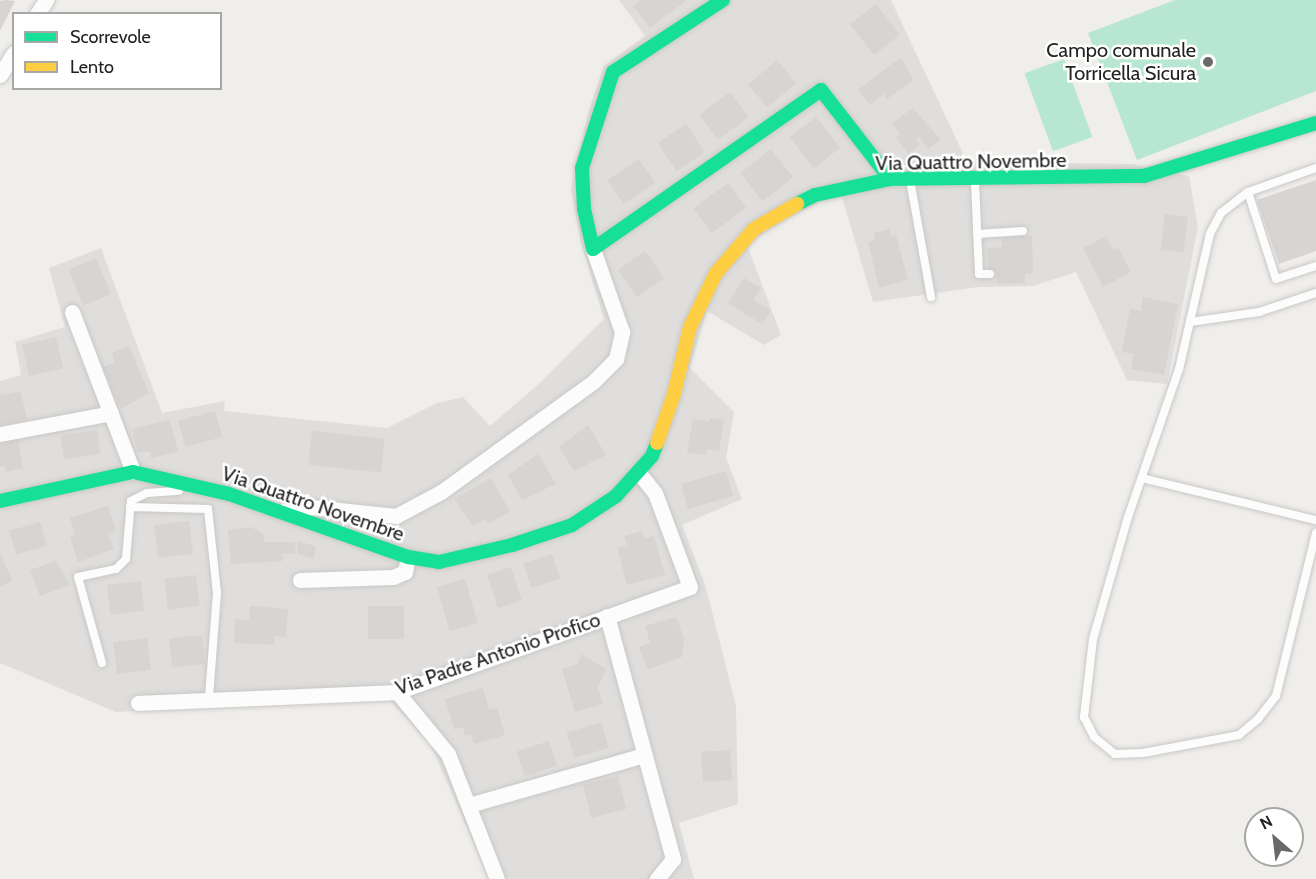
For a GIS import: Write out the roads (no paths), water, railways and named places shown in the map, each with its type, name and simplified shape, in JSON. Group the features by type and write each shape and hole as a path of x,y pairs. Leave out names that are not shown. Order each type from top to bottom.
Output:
{"main road":[{"path":"723,0 613,72 582,168 584,209 593,249 821,90 890,179"},
{"name":"Via Quattro Novembre","path":"0,501 133,472 181,481 408,557 438,562 474,555 572,525 616,496 652,456 701,300 734,249 754,229 815,195 890,179 975,181 1144,176 1316,123"}],"street":[{"path":"0,75 12,56"},
{"path":"275,513 311,507 396,516 441,492 593,382 616,359 622,332 593,249"},
{"path":"72,312 133,472"},
{"path":"0,434 111,413"},
{"name":"Via Padre Antonio Profico","path":"138,703 209,698 397,692 690,586 655,493 638,472"},
{"path":"300,580 393,577 405,572 408,557"},
{"path":"607,616 673,860 657,879"},
{"path":"397,692 448,754 497,879"},
{"path":"469,805 644,755"}],"lane":[{"path":"1316,168 1248,192 1221,213 1210,234 1179,369 1142,478 1093,639 1086,683 1084,717 1094,737 1115,754 1143,753 1239,735 1258,719 1276,696 1316,533"},
{"path":"909,179 931,297"},
{"path":"975,181 979,274 990,274"},
{"path":"1248,192 1276,279 1316,266"},
{"path":"977,234 1023,231"},
{"path":"1190,322 1259,312 1316,293"},
{"path":"1142,478 1316,520"},
{"path":"102,663 78,577 116,569 126,559 131,501 147,493 179,492 181,481"},
{"path":"130,507 208,509 218,593 209,698"}],"place":[{"name":"Campo comunale Torricella Sicura","path":"1208,62"}]}
